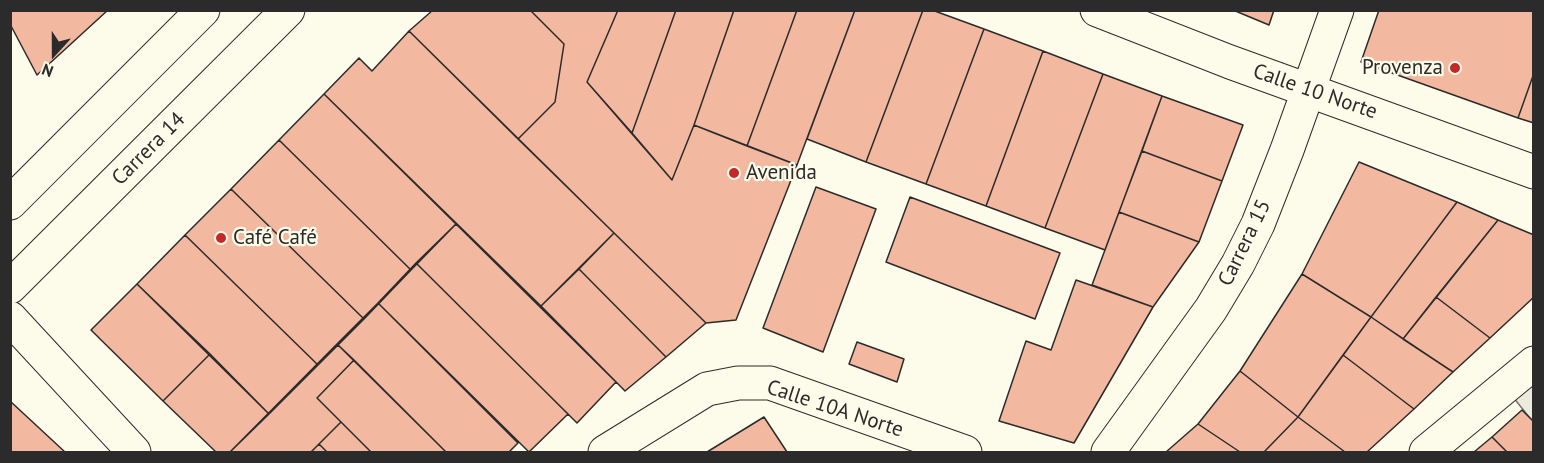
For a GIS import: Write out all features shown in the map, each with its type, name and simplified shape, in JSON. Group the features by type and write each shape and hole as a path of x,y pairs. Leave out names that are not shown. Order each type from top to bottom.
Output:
{"street":[{"path":"10,203 203,10"},
{"name":"Carrera 14","path":"10,287 288,10"},
{"name":"Calle 10 Norte","path":"1097,10 1230,62 1533,172"},
{"name":"Carrera 15","path":"1108,453 1211,309 1238,264 1258,224 1337,10"},
{"path":"10,318 134,453"},
{"path":"1426,453 1533,363"},
{"name":"Calle 10A Norte","path":"605,453 707,389 738,383 770,383 965,453"}],"shaded area":[{"path":"1533,363 1533,422 1505,387"}],"building":[{"path":"10,10 108,10 37,75 10,24"},
{"path":"433,10 530,10 564,44 555,102 518,139 409,31"},
{"name":"Avenida","path":"530,10 618,10 587,82 672,180 694,125 797,165 736,320 706,323 518,139 555,102 564,44"},
{"path":"618,10 676,10 632,133 587,82"},
{"path":"676,10 734,10 694,125 672,180 632,133"},
{"path":"734,10 797,10 747,146 694,125"},
{"path":"797,10 855,10 797,165 747,146"},
{"path":"855,10 923,10 866,162 807,139"},
{"path":"923,10 932,10 984,29 926,184 866,162"},
{"path":"1233,10 1274,10 1269,25"},
{"name":"Provenza","path":"1379,10 1534,10 1534,73 1518,118 1361,62"},
{"path":"984,29 1043,51 986,206 926,184"},
{"path":"409,31 614,233 541,306 324,94 359,58 372,71"},
{"path":"1043,51 1103,74 1045,228 986,206"},
{"path":"1534,73 1534,123 1518,118"},
{"path":"1103,74 1162,96 1105,250 1045,228"},
{"path":"324,94 456,224 411,270 279,140"},
{"path":"1162,96 1243,125 1222,181 1142,151"},
{"path":"279,140 411,270 364,319 231,189"},
{"path":"1142,151 1222,181 1199,242 1119,212"},
{"path":"1359,162 1457,202 1371,317 1302,274"},
{"path":"816,187 876,209 823,352 763,328"},
{"path":"231,189 364,319 318,365 185,235"},
{"path":"910,197 1060,253 1035,319 886,262"},
{"path":"1457,202 1498,220 1403,339 1371,317"},
{"path":"1119,212 1199,242 1153,307 1092,285"},
{"path":"1498,220 1534,235 1534,297 1490,338 1436,297"},
{"path":"456,224 616,382 577,423 416,263"},
{"path":"614,233 706,323 666,357 579,269"},
{"path":"185,235 318,365 269,414 137,284"},
{"path":"416,263 568,414 529,452 378,303"},
{"path":"579,269 666,357 625,391 541,306"},
{"path":"1302,274 1371,317 1298,417 1240,371"},
{"path":"1076,280 1153,307 1074,443 999,421 1026,341 1051,350"},
{"path":"137,284 210,354 163,401 91,330"},
{"path":"1436,297 1490,338 1453,372 1403,339"},
{"path":"378,303 518,443 509,452 446,452 337,344"},
{"path":"1371,317 1453,372 1414,409 1343,355"},
{"path":"857,342 904,359 897,382 849,364"},
{"path":"337,344 354,360 317,398 341,422 311,452 230,452"},
{"path":"210,354 269,414 230,452 216,452 163,401"},
{"path":"1343,355 1414,409 1367,452 1345,452 1298,417"},
{"path":"354,360 446,452 371,452 317,398"},
{"path":"1240,371 1298,417 1264,452 1240,452 1198,424"},
{"path":"10,401 65,452 10,452"},
{"path":"1522,410 1534,422 1534,452 1507,452 1492,437"},
{"path":"764,417 787,452 707,452"},
{"path":"1298,417 1345,452 1264,452"},
{"path":"341,422 371,452 327,452 319,444"},
{"path":"1198,424 1240,452 1166,452"},
{"path":"1492,437 1507,452 1474,452"},
{"path":"319,444 327,452 311,452"}],"place":[{"name":"Provenza","path":"1455,68"},
{"name":"Avenida","path":"734,173"},
{"name":"Café Café","path":"221,238"}]}
